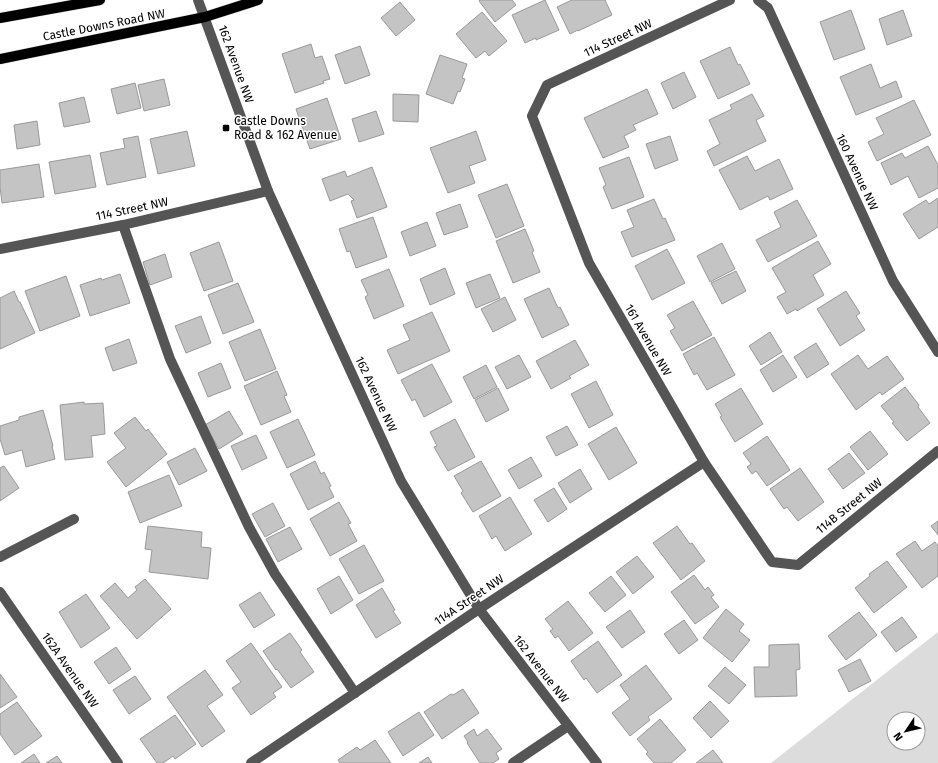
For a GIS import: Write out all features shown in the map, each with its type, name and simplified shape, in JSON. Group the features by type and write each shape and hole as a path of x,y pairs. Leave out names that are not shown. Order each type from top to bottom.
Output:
{"main road":[{"name":"Castle Downs Road NW","path":"0,18 100,0"},
{"name":"Castle Downs Road NW","path":"0,59 205,17 258,0"}],"street":[{"name":"162 Avenue NW","path":"198,0 268,191 402,481 479,609 597,763"},
{"name":"114 Street NW","path":"532,116 547,85 730,0"},
{"name":"160 Avenue NW","path":"758,0 768,8 893,281 938,352"},
{"name":"161 Avenue NW","path":"532,116 589,263 704,462 772,562"},
{"name":"114 Street NW","path":"0,249 123,225 268,191"},
{"path":"123,225 170,359 249,527 275,574 355,693"},
{"name":"114B Street NW","path":"772,562 798,566 938,451"},
{"name":"114A Street NW","path":"251,763 479,609 704,462"},
{"path":"0,557 74,519"},
{"name":"162A Avenue NW","path":"0,592 118,763"},
{"path":"513,763 568,726"}],"shaded area":[{"path":"938,632 938,763 771,763"}],"building":[{"path":"512,0 516,5 495,22 479,1"},
{"path":"545,0 559,30 525,43 512,15"},
{"path":"572,0 605,0 612,15 570,34 557,7"},
{"path":"400,2 415,20 396,36 381,18"},
{"path":"851,10 865,49 834,60 820,22"},
{"path":"903,10 912,36 887,45 879,19"},
{"path":"482,12 507,41 489,56 485,51 476,58 456,34"},
{"path":"311,44 315,58 322,56 330,79 323,81 324,83 295,93 282,54"},
{"path":"360,46 370,75 345,84 335,55"},
{"path":"730,47 738,65 740,64 750,84 718,99 700,61"},
{"path":"440,55 467,64 462,78 465,79 453,104 426,94"},
{"path":"871,64 880,88 896,81 902,97 856,115 840,77"},
{"path":"684,72 696,97 673,109 661,83"},
{"path":"164,79 170,105 144,111 138,85"},
{"path":"135,83 141,108 117,114 111,89"},
{"path":"647,89 658,114 633,125 636,130 624,136 629,147 603,158 584,118"},
{"path":"393,94 419,95 418,122 393,121"},
{"path":"752,94 764,116 756,120 766,141 714,166 707,151 720,144 709,120 732,109 730,105"},
{"path":"84,97 90,122 64,127 59,103"},
{"path":"327,98 341,139 310,149 296,109"},
{"path":"914,100 931,135 877,161 868,142 884,134 876,118"},
{"path":"376,111 384,134 359,142 352,119"},
{"path":"37,121 40,145 17,149 14,125"},
{"path":"187,131 195,166 158,174 150,139"},
{"path":"476,131 486,160 469,166 475,183 448,193 430,148"},
{"path":"138,136 146,177 107,185 100,153 125,148 123,139"},
{"path":"670,136 678,160 655,169 646,144"},
{"path":"928,146 938,165 938,188 919,198 908,176 891,185 881,163 902,153 905,158"},
{"path":"90,155 96,187 55,194 49,162"},
{"path":"747,156 755,171 779,159 793,189 770,200 768,196 740,210 719,170"},
{"path":"629,157 644,197 612,209 603,187 606,185 599,168"},
{"path":"39,164 44,197 2,203 0,170"},
{"path":"372,167 387,207 357,218 351,201 354,200 348,194 330,201 322,179 345,171 347,177"},
{"path":"507,184 524,226 496,238 478,195"},
{"path":"938,198 938,227 919,239 903,214 926,200 929,204"},
{"path":"654,199 675,240 632,257 621,232 634,227 627,210"},
{"path":"797,200 817,236 768,262 756,240 781,227 774,212"},
{"path":"460,204 468,227 444,235 436,213"},
{"path":"373,217 387,257 356,268 350,251 347,252 339,229"},
{"path":"427,222 436,246 410,256 401,232"},
{"path":"525,229 534,251 532,252 540,272 513,283 496,241"},
{"path":"818,241 831,264 813,275 824,295 797,311 796,309 787,314 777,297 786,292 772,268"},
{"path":"219,242 233,281 204,291 190,253"},
{"path":"722,243 735,269 710,282 697,256"},
{"path":"667,249 685,283 652,300 635,266"},
{"path":"165,254 172,277 150,285 143,262"},
{"path":"445,268 455,294 430,305 420,279"},
{"path":"389,269 404,306 374,319 365,297 368,295 361,280"},
{"path":"736,271 746,291 722,304 711,283"},
{"path":"120,274 130,303 90,316 80,285"},
{"path":"490,274 500,298 476,308 466,283"},
{"path":"66,276 80,316 40,331 25,291"},
{"path":"238,283 254,322 223,334 208,295"},
{"path":"549,288 558,308 560,307 569,325 542,338 524,299"},
{"path":"14,291 35,333 0,349 0,298"},
{"path":"846,291 860,313 856,316 865,330 840,346 817,309"},
{"path":"505,297 516,320 493,332 481,309"},
{"path":"693,301 712,335 682,351 670,331 675,328 667,315"},
{"path":"432,312 450,351 398,374 387,350 410,340 403,325"},
{"path":"201,316 211,343 186,353 175,326"},
{"path":"260,329 276,369 245,381 229,342"},
{"path":"770,332 782,352 761,365 749,346"},
{"path":"714,337 735,375 707,390 697,373 694,375 683,354"},
{"path":"129,339 137,363 113,371 105,348"},
{"path":"575,340 589,365 569,376 571,378 551,389 536,361"},
{"path":"816,343 829,364 807,378 794,357"},
{"path":"519,355 531,377 507,389 495,367"},
{"path":"783,355 797,377 773,392 760,370"},
{"path":"858,355 868,369 887,356 904,379 882,395 880,392 856,410 831,374"},
{"path":"221,363 231,388 208,397 198,373"},
{"path":"432,364 452,402 424,417 415,399 412,401 401,380"},
{"path":"486,365 497,387 474,399 463,377"},
{"path":"277,371 287,395 284,396 291,412 261,425 244,386"},
{"path":"596,381 613,415 589,428 571,394"},
{"path":"905,387 919,405 918,407 930,423 907,441 892,423 894,422 881,406"},
{"path":"498,388 509,410 486,422 475,400"},
{"path":"741,388 763,424 735,442 720,417 722,416 715,404"},
{"path":"84,402 84,404 103,403 105,434 91,436 93,457 65,460 60,405"},
{"path":"43,410 55,459 26,467 22,450 5,455 0,439 0,426 19,420 19,417"},
{"path":"229,411 243,434 219,449 205,425"},
{"path":"135,417 146,431 148,429 167,454 126,487 107,462 126,448 114,433"},
{"path":"298,419 315,455 287,468 270,432"},
{"path":"455,419 475,457 448,471 434,447 437,446 430,432"},
{"path":"567,426 578,445 556,456 546,437"},
{"path":"616,427 637,463 609,480 588,444"},
{"path":"870,431 888,454 868,470 850,447"},
{"path":"256,435 267,458 242,470 231,446"},
{"path":"767,436 790,470 767,486 756,471 752,474 747,467 751,464 743,453"},
{"path":"195,448 207,471 179,485 167,462"},
{"path":"849,453 865,473 843,489 828,469"},
{"path":"531,457 542,476 519,489 508,470"},
{"path":"315,461 321,474 324,472 331,486 329,487 334,497 308,510 290,474"},
{"path":"481,461 501,496 473,512 461,493 463,491 454,476"},
{"path":"4,466 19,488 0,501 0,468"},
{"path":"800,468 824,502 798,521 787,507 784,509 770,489"},
{"path":"580,469 592,489 570,503 558,483"},
{"path":"169,475 182,506 140,523 128,492"},
{"path":"554,488 567,509 548,522 534,500"},
{"path":"510,497 532,534 505,551 496,536 492,539 479,516"},
{"path":"339,502 351,523 348,524 357,541 330,556 310,519"},
{"path":"273,503 285,526 265,537 252,514"},
{"path":"938,521 938,535 931,526"},
{"path":"148,526 202,532 201,547 211,548 208,579 149,572 152,550 145,549"},
{"path":"677,526 705,561 681,580 653,543"},
{"path":"290,527 302,549 278,562 266,539"},
{"path":"915,541 922,551 935,542 938,546 938,576 922,588 896,554"},
{"path":"364,545 384,581 359,594 339,559"},
{"path":"637,556 654,577 633,594 616,572"},
{"path":"887,561 907,587 874,613 855,588 870,576 869,574"},
{"path":"694,575 705,590 708,587 714,595 711,597 719,607 695,624 671,592"},
{"path":"339,576 353,600 331,614 317,589"},
{"path":"611,576 626,595 605,612 589,593"},
{"path":"145,579 171,609 137,639 100,596 115,583 128,598 137,590 135,587"},
{"path":"382,588 395,610 393,611 401,623 376,638 356,605"},
{"path":"260,592 275,615 254,628 239,605"},
{"path":"86,594 110,628 81,648 59,612"},
{"path":"568,601 593,633 569,651 558,636 555,638 550,631 553,629 545,619"},
{"path":"726,609 744,624 739,631 750,640 732,662 703,638"},
{"path":"630,610 645,632 622,648 606,627"},
{"path":"859,612 877,635 846,660 828,636"},
{"path":"902,617 917,637 896,652 881,632"},
{"path":"684,620 698,640 679,654 664,634"},
{"path":"290,633 302,650 300,652 314,672 291,688 263,651"},
{"path":"598,641 622,675 597,693 586,678 584,680 571,661"},
{"path":"251,643 282,687 273,693 276,697 251,715 232,688 241,682 226,661"},
{"path":"799,644 800,669 796,670 797,696 755,697 754,667 769,667 769,645"},
{"path":"116,647 131,669 109,684 94,662"},
{"path":"860,659 871,681 849,692 838,670"},
{"path":"646,665 672,699 648,717 650,720 630,736 612,713 630,699 620,685"},
{"path":"725,667 746,685 729,704 708,686"},
{"path":"205,670 223,695 207,706 225,731 202,747 167,697"},
{"path":"0,674 17,697 0,708"},
{"path":"135,676 151,699 129,714 113,690"},
{"path":"463,689 479,713 442,739 424,712 451,694 453,695"},
{"path":"710,701 729,721 711,738 693,718"},
{"path":"17,702 42,736 15,755 0,734 0,714"},
{"path":"419,712 434,735 403,756 388,732"},
{"path":"175,715 196,744 175,759 173,756 163,763 157,763 140,739"},
{"path":"660,719 686,750 671,763 654,763 646,754 648,752 637,739"},
{"path":"474,729 477,736 487,729 502,749 496,753 499,759 493,763 480,763 464,736"},
{"path":"375,740 391,763 340,763 338,760 357,747 360,750"},
{"path":"713,750 723,763 696,763"},
{"path":"34,754 40,763 21,763"},
{"path":"57,756 62,763 46,763"},
{"path":"428,757 432,763 419,763"}],"place":[{"name":"Castle Downs Road & 162 Avenue","path":"226,128"}]}
